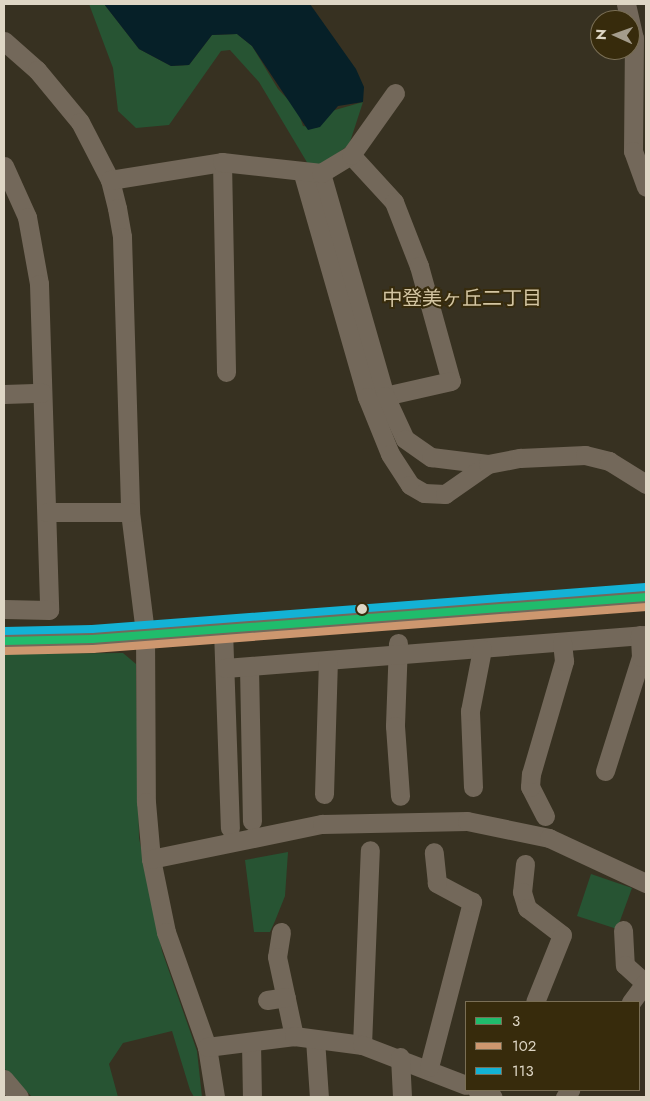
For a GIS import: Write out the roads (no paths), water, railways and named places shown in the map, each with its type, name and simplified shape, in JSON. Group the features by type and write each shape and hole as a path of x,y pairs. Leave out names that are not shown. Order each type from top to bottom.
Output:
{"street":[{"path":"626,4 634,38 634,151 646,187"},
{"path":"4,40 64,100 110,180 122,237 130,512 145,632 146,802 151,859 166,932 207,1047 215,1097"},
{"path":"110,180 222,162 312,174 351,155 395,93"},
{"path":"351,155 394,202 419,266 451,381 385,396"},
{"path":"222,162 226,372"},
{"path":"4,166 24,210 35,249 47,512 49,610 4,609"},
{"path":"312,174 385,396 406,439 416,449 441,459 488,464 585,455 615,464 646,484"},
{"path":"312,174 367,397 405,480 424,493 445,494 488,464"},
{"path":"4,394 42,393"},
{"path":"47,512 130,512"},
{"path":"4,641 92,639 145,632 223,630 646,597"},
{"path":"223,630 230,828"},
{"path":"225,668 328,662 398,651 482,649 643,635 641,657 605,771"},
{"path":"544,816 530,786 530,774 564,661 562,642"},
{"path":"473,787 470,711 482,649"},
{"path":"398,651 395,726 400,796"},
{"path":"324,794 328,662"},
{"path":"249,667 252,821"},
{"path":"151,859 322,824 467,821 549,838 646,883"},
{"path":"362,1045 370,850"},
{"path":"430,1067 472,902 437,883 434,852"},
{"path":"524,864 522,892 527,908 562,935 535,1001"},
{"path":"623,930 625,966 644,983 632,1001"},
{"path":"281,932 277,957 294,1036"},
{"path":"267,1000 286,997"},
{"path":"207,1047 294,1036 362,1045 430,1067 465,1084"},
{"path":"315,1039 319,1097"},
{"path":"250,1042 252,1097"},
{"path":"400,1057 402,1097"},
{"path":"4,1079 20,1097"},
{"path":"479,1091 492,1097"}],"water":[{"path":"104,4 310,4 356,69 364,87 363,102 338,106 320,127 308,130 252,46 237,34 212,35 189,65 171,66 139,49"}],"district":[{"name":"中登美ヶ丘二丁目","path":"462,298"}]}
